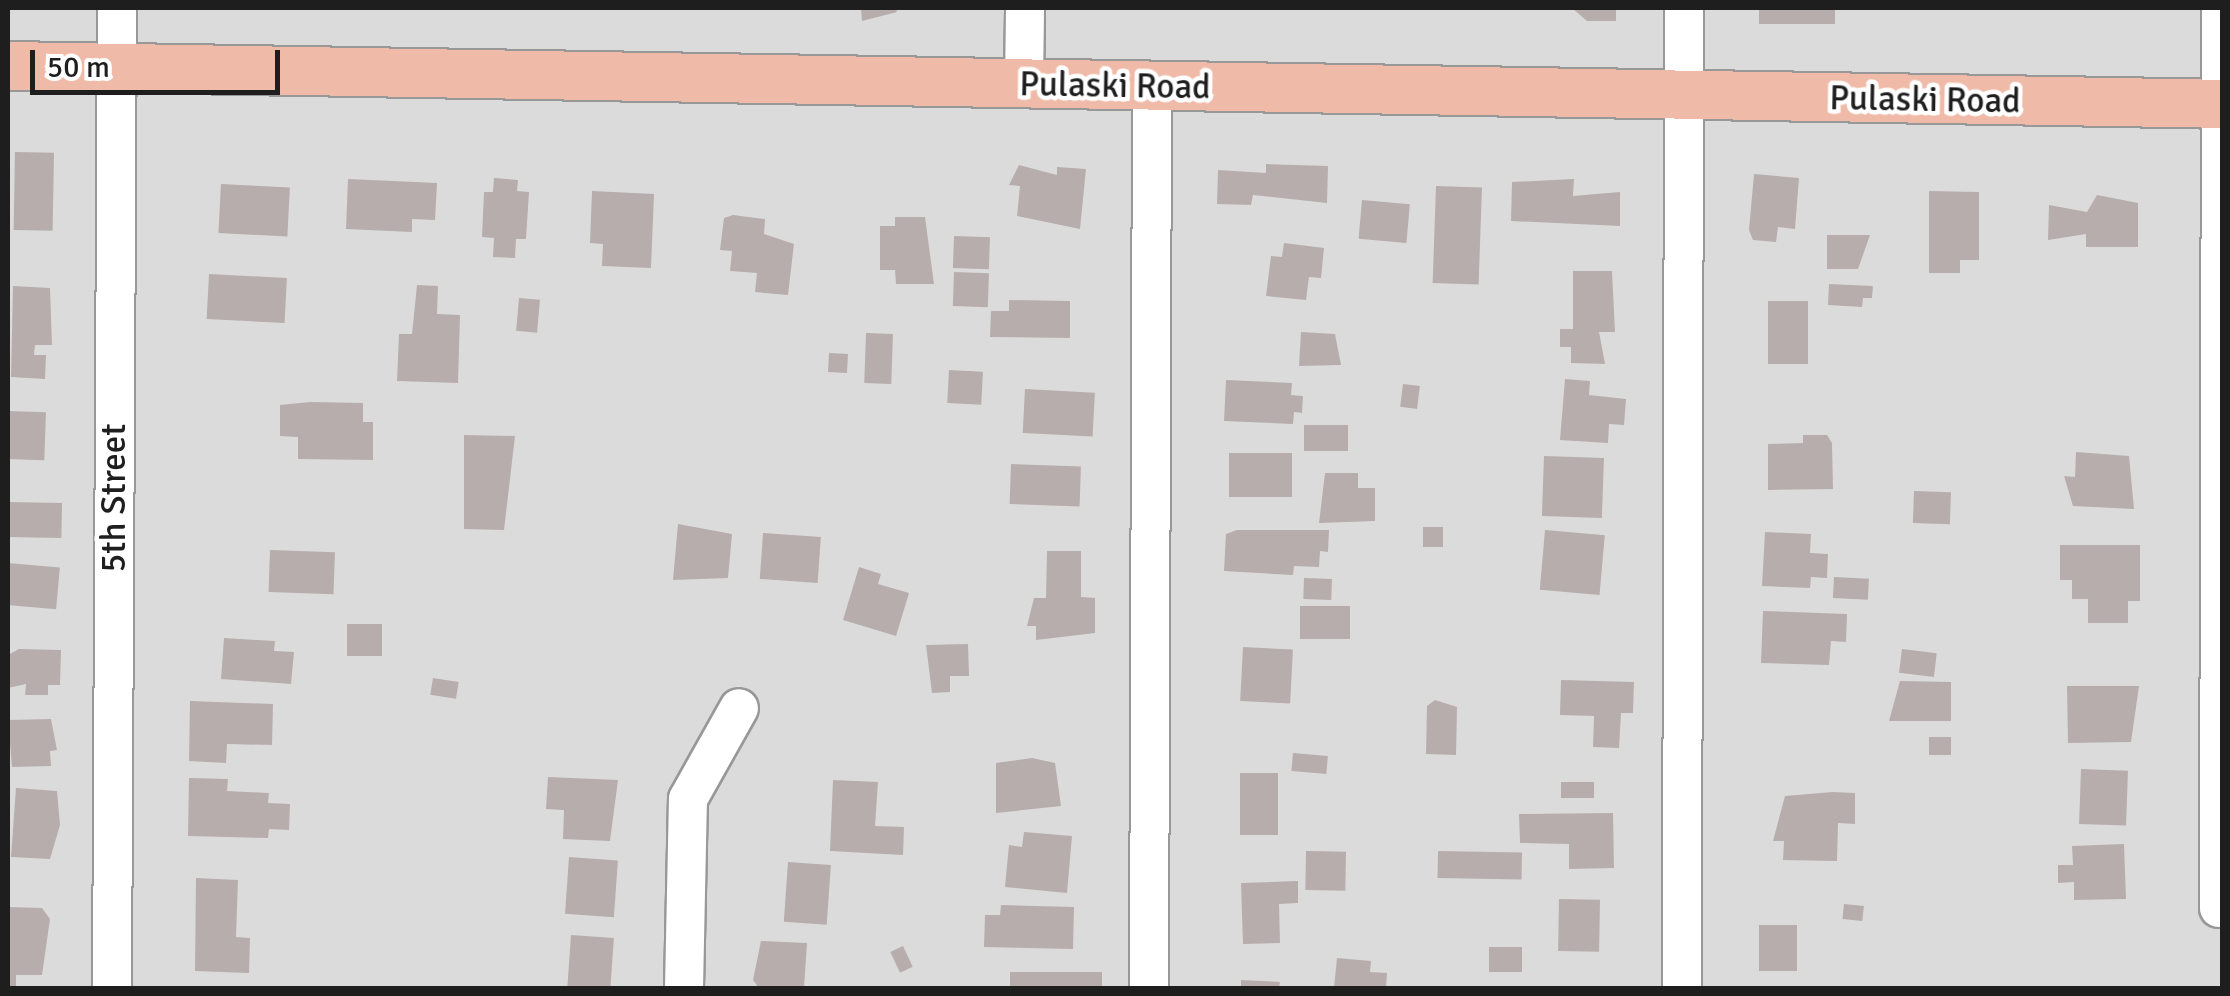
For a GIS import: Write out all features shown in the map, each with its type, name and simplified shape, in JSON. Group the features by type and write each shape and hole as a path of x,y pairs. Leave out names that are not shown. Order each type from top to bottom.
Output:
{"main road":[{"name":"Pulaski Road","path":"8,66 2222,104"}],"street":[{"name":"5th Street","path":"112,988 117,8"},
{"path":"1024,84 1025,8"},
{"path":"1682,988 1684,8"},
{"path":"2219,908 2221,8"},
{"path":"1148,988 1152,87"},
{"path":"684,988 688,799 738,708"}],"shaded area":[{"path":"8,8 2222,8 2222,988 8,988"}],"building":[{"path":"861,8 896,8 897,12 862,21"},
{"path":"1572,8 1616,8 1616,21 1587,21"},
{"path":"1759,8 1835,8 1835,24 1759,24"},
{"path":"15,152 54,153 53,231 14,230"},
{"path":"1266,164 1328,166 1327,203 1253,195 1251,205 1217,204 1218,170 1266,173"},
{"path":"1019,165 1057,175 1057,167 1086,169 1080,229 1017,216 1020,186 1009,185"},
{"path":"1754,174 1799,178 1795,229 1778,227 1776,242 1753,240 1749,230"},
{"path":"494,178 518,180 517,191 529,192 526,239 516,239 515,258 493,257 494,238 482,237 484,192 493,192"},
{"path":"348,179 437,183 435,220 412,219 412,232 346,229"},
{"path":"1574,179 1573,196 1620,192 1620,226 1511,221 1512,182"},
{"path":"221,184 290,188 287,237 218,233"},
{"path":"1436,186 1482,188 1479,285 1433,283"},
{"path":"592,191 654,194 651,268 602,266 603,244 590,243"},
{"path":"1929,191 1979,192 1979,260 1960,260 1960,273 1929,273"},
{"path":"2097,195 2138,203 2138,247 2086,247 2086,234 2048,240 2049,205 2087,212"},
{"path":"1362,200 1410,204 1406,243 1359,239"},
{"path":"733,215 765,219 764,234 794,244 788,295 755,292 757,273 730,271 732,251 720,250 724,218"},
{"path":"895,217 925,217 934,284 896,284 895,270 880,270 880,226 895,226"},
{"path":"1827,235 1870,235 1858,269 1827,269"},
{"path":"954,236 990,237 989,269 953,268"},
{"path":"1284,243 1324,248 1321,278 1309,277 1306,300 1266,296 1271,256 1282,257"},
{"path":"1573,271 1612,271 1615,332 1599,332 1605,364 1571,363 1571,347 1560,347 1560,329 1573,329"},
{"path":"954,272 989,273 988,307 953,306"},
{"path":"209,274 287,278 285,323 207,319"},
{"path":"1829,284 1873,286 1872,298 1863,298 1862,307 1828,305"},
{"path":"417,285 438,286 437,314 460,315 458,383 397,381 399,334 412,334"},
{"path":"13,286 50,288 52,345 35,345 34,355 46,355 45,379 11,377"},
{"path":"519,298 540,300 537,333 516,331"},
{"path":"1009,300 1070,301 1070,338 990,337 991,311 1009,311"},
{"path":"1768,301 1808,301 1808,364 1768,364"},
{"path":"1301,332 1335,334 1341,365 1299,366"},
{"path":"866,333 893,334 891,384 864,383"},
{"path":"829,353 848,354 847,373 828,372"},
{"path":"949,370 983,372 981,405 947,403"},
{"path":"1565,379 1590,381 1589,395 1626,399 1624,425 1609,424 1608,443 1560,440"},
{"path":"1226,380 1292,383 1291,395 1303,396 1302,413 1294,412 1293,424 1224,421"},
{"path":"1403,384 1420,386 1417,409 1400,407"},
{"path":"1025,389 1095,393 1093,437 1023,433"},
{"path":"363,403 363,422 373,422 373,460 298,459 298,437 280,436 280,405"},
{"path":"8,411 46,412 44,460 8,459"},
{"path":"1304,425 1348,425 1348,451 1304,451"},
{"path":"464,435 515,436 504,530 464,529"},
{"path":"1803,435 1827,435 1832,443 1833,489 1768,490 1768,444 1803,443"},
{"path":"2076,452 2129,456 2134,509 2073,506 2064,476 2075,477"},
{"path":"1229,453 1292,453 1292,497 1229,497"},
{"path":"1544,456 1604,458 1602,518 1542,516"},
{"path":"1011,464 1081,466 1080,506 1010,504"},
{"path":"1325,473 1358,473 1358,488 1375,488 1375,521 1319,523"},
{"path":"1914,491 1951,492 1950,524 1913,523"},
{"path":"8,502 62,503 61,538 8,537"},
{"path":"678,524 732,534 728,578 673,580"},
{"path":"1423,527 1443,527 1443,547 1423,547"},
{"path":"1237,530 1329,530 1328,552 1320,551 1319,567 1294,566 1293,575 1224,571 1226,534"},
{"path":"1545,530 1605,535 1600,595 1540,590"},
{"path":"1765,532 1811,534 1810,553 1828,554 1827,578 1811,577 1810,588 1762,586"},
{"path":"763,533 821,537 818,583 760,579"},
{"path":"2060,545 2140,545 2140,601 2128,601 2128,623 2088,623 2088,599 2072,599 2072,580 2060,580"},
{"path":"270,550 335,552 333,594 269,592"},
{"path":"1047,551 1081,551 1081,597 1095,598 1095,633 1036,640 1036,626 1027,626 1034,598 1046,598"},
{"path":"8,563 60,568 56,609 8,605"},
{"path":"859,567 881,574 878,584 909,593 896,636 843,620"},
{"path":"1834,577 1869,579 1868,600 1833,598"},
{"path":"1304,578 1332,579 1331,600 1303,599"},
{"path":"1300,606 1350,606 1350,639 1300,639"},
{"path":"1763,611 1847,614 1846,642 1831,641 1829,665 1761,663"},
{"path":"347,624 382,624 382,656 347,656"},
{"path":"224,638 275,641 274,651 294,652 291,684 221,679"},
{"path":"968,644 969,676 950,676 950,692 932,693 926,645"},
{"path":"1243,647 1293,650 1290,704 1240,701"},
{"path":"19,649 61,650 60,685 48,685 48,695 25,695 26,684 8,688 8,655"},
{"path":"1902,649 1937,653 1934,677 1899,673"},
{"path":"433,678 459,682 456,699 430,695"},
{"path":"1561,680 1634,682 1633,713 1621,713 1619,748 1593,747 1594,716 1560,715"},
{"path":"1900,681 1951,682 1951,721 1889,721"},
{"path":"2067,686 2139,686 2131,742 2068,743"},
{"path":"1435,700 1457,707 1456,755 1426,754 1427,706"},
{"path":"190,701 273,704 272,745 227,744 226,763 189,761"},
{"path":"51,719 57,750 50,751 51,766 12,767 8,720"},
{"path":"1929,737 1951,737 1951,755 1929,755"},
{"path":"1293,753 1328,756 1326,774 1291,771"},
{"path":"1032,758 1055,763 1061,806 996,813 996,763"},
{"path":"2081,769 2128,771 2126,826 2079,824"},
{"path":"1240,773 1278,773 1278,835 1240,835"},
{"path":"548,777 618,780 610,841 563,839 564,810 546,809"},
{"path":"189,778 228,779 227,791 269,793 268,803 290,804 289,830 269,829 268,838 188,836"},
{"path":"833,780 878,782 875,826 904,827 903,855 830,851"},
{"path":"1561,782 1594,782 1594,798 1561,798"},
{"path":"16,788 57,791 60,825 50,859 11,857"},
{"path":"1855,793 1855,824 1838,823 1837,861 1783,860 1784,841 1773,841 1785,796"},
{"path":"1613,813 1614,868 1569,869 1569,844 1520,843 1519,814"},
{"path":"1024,832 1072,836 1067,893 1005,887 1009,845 1022,847"},
{"path":"2124,844 2126,899 2074,900 2074,882 2058,883 2058,865 2073,865 2072,846"},
{"path":"1306,851 1346,852 1345,891 1305,890"},
{"path":"1438,851 1522,852 1522,879 1438,878"},
{"path":"569,857 618,860 614,917 565,914"},
{"path":"788,862 831,865 827,925 784,922"},
{"path":"196,878 238,880 236,937 250,938 249,973 195,971"},
{"path":"1298,881 1298,903 1279,904 1280,943 1243,944 1241,883"},
{"path":"1559,899 1600,900 1599,952 1558,951"},
{"path":"1844,904 1864,906 1862,921 1842,919"},
{"path":"1001,905 1074,907 1073,949 984,947 985,915 1000,915"},
{"path":"8,907 42,908 50,919 42,975 16,975 16,988 8,988"},
{"path":"1759,925 1797,925 1797,971 1759,971"},
{"path":"571,935 614,938 610,988 567,988"},
{"path":"761,941 807,943 804,988 759,988 753,980"},
{"path":"903,946 913,967 900,973 890,952"},
{"path":"1489,947 1522,947 1522,972 1489,972"},
{"path":"1337,958 1371,961 1370,972 1387,973 1386,988 1334,988"},
{"path":"1010,972 1102,972 1102,988 1010,988"},
{"path":"1241,980 1280,982 1279,988 1241,988"}]}
